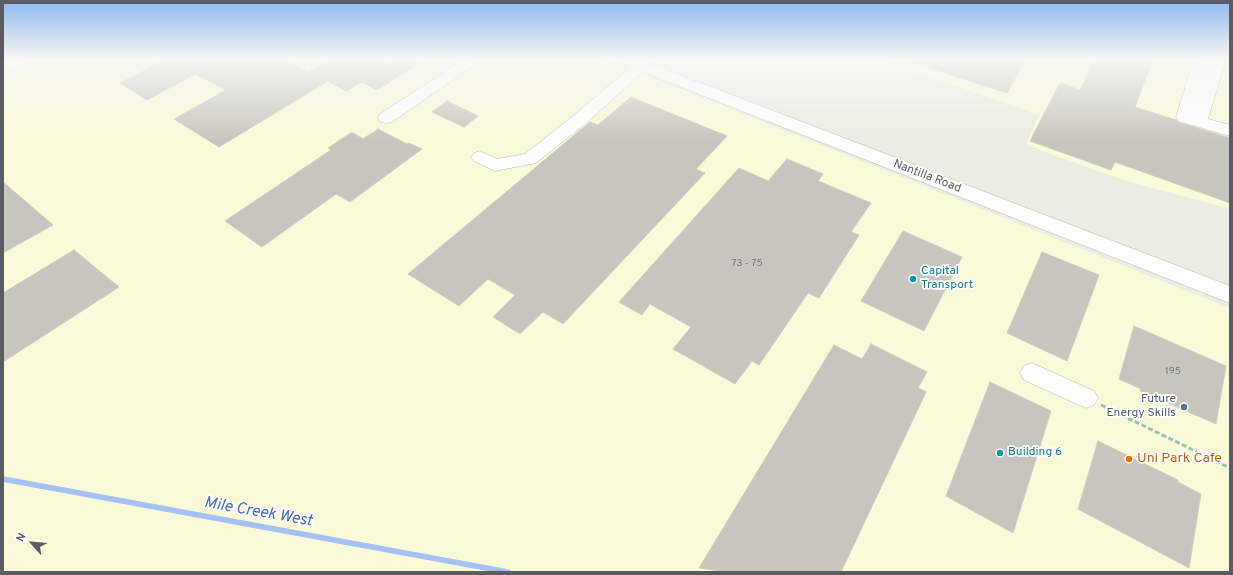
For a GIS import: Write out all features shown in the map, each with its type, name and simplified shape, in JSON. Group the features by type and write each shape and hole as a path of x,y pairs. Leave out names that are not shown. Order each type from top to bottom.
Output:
{"street":[{"path":"386,118 435,86"},
{"path":"480,157 495,164 530,159 579,120 618,86"},
{"name":"Nantilla Road","path":"692,86 1230,295"},
{"path":"1194,86 1184,117 1230,131"},
{"path":"1199,122 1210,86"},
{"path":"1032,373 1086,398"}],"path":[{"path":"1086,398 1230,468"}],"shaded area":[{"path":"3,86 673,86 1230,308 1230,572 3,572"},
{"path":"954,86 1230,86 1230,209 1126,181 1026,145 1039,115"}],"building":[{"path":"125,86 173,86 147,100"},
{"path":"218,86 320,86 219,147 174,119 226,90"},
{"path":"337,86 355,86 346,91"},
{"path":"369,86 384,86 377,90"},
{"path":"985,86 1011,86 1007,93"},
{"path":"1059,86 1068,86 1080,90 1082,86 1143,86 1135,107 1230,138 1230,203 1115,162 1111,170 1030,141"},
{"path":"631,97 727,136 696,169 705,173 563,324 543,312 520,334 493,317 515,295 488,279 459,306 408,274 590,122 598,125"},
{"path":"447,101 478,116 464,127 432,112"},
{"path":"378,129 407,144 409,143 422,149 350,202 336,194 262,247 225,221 331,150 328,148 352,132 363,139"},
{"path":"787,159 823,174 818,181 871,203 851,232 859,235 819,298 808,293 759,365 752,361 735,384 673,349 691,327 650,304 642,315 619,302 739,168 768,181"},
{"path":"3,182 53,225 3,253"},
{"name":"Capital Transport","path":"903,231 962,257 924,331 861,301"},
{"path":"74,250 119,287 3,362 3,293"},
{"path":"1042,252 1099,275 1067,361 1007,333"},
{"path":"1134,326 1226,366 1216,424 1140,391 1141,389 1119,379"},
{"path":"871,344 927,372 918,388 926,392 841,572 726,572 699,568 834,345 862,359"},
{"name":"Building 6","path":"990,382 1051,411 1013,533 946,496"},
{"path":"1098,441 1178,480 1178,482 1201,494 1189,568 1078,509"}],"waterway":[{"name":"Mile Creek West","path":"3,479 508,572"}],"place":[{"name":"Capital Transport","path":"913,279"},
{"name":"Future Energy Skills","path":"1184,407"},
{"name":"Building 6","path":"1000,453"},
{"name":"Uni Park Cafe","path":"1129,459"}]}
